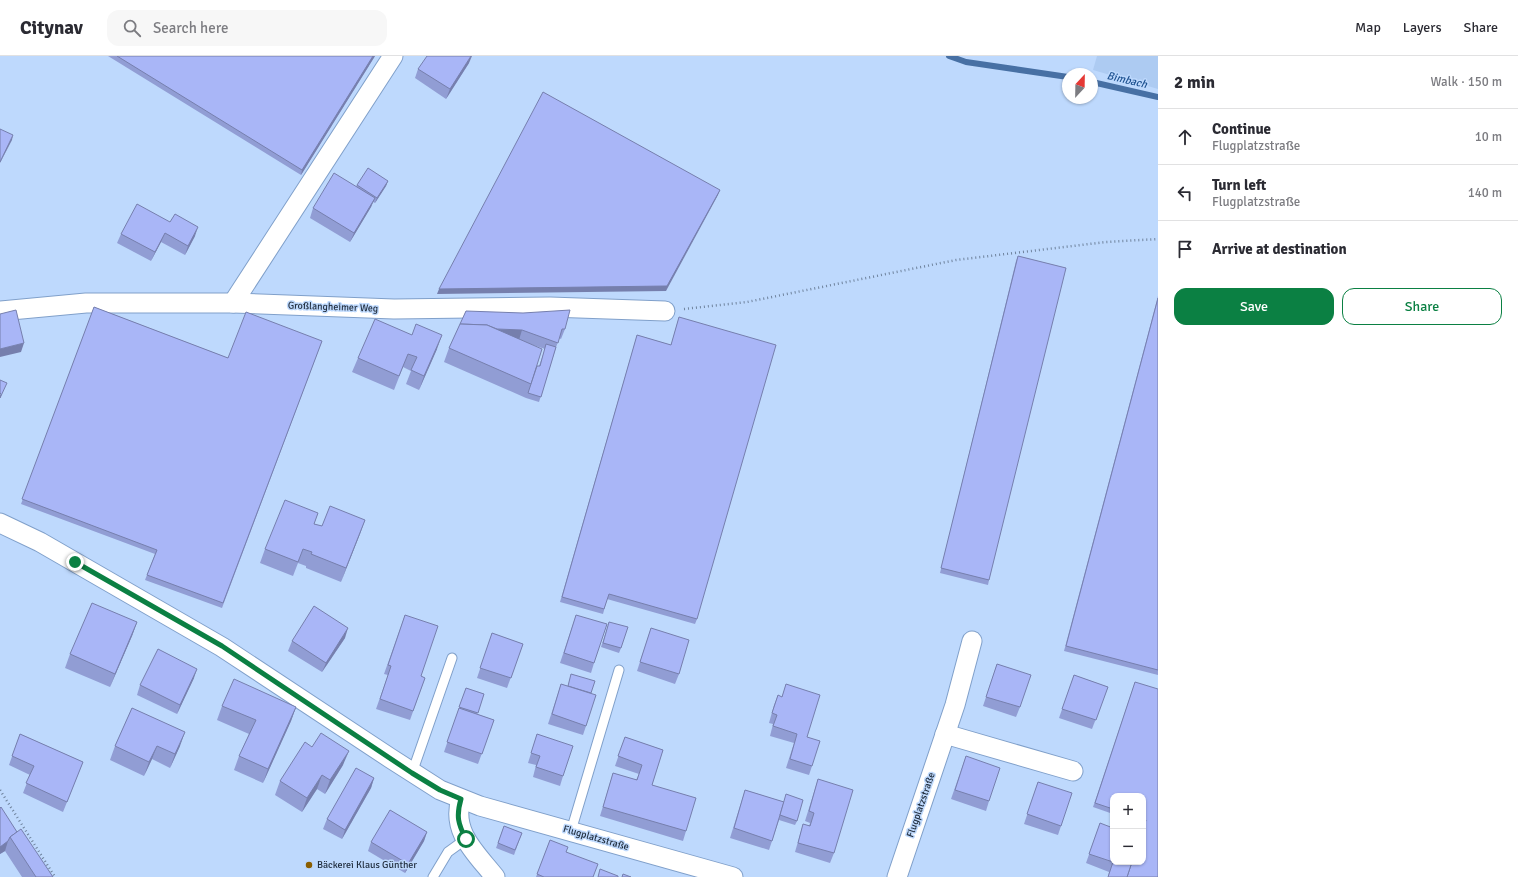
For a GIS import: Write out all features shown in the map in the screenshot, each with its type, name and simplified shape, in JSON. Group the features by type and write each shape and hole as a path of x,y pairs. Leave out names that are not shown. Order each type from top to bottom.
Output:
{"street":[{"path":"233,303 393,56"},
{"name":"Großlangheimer Weg","path":"0,311 86,303 233,303 394,309 550,308 665,311"},
{"name":"Flugplatzstraße","path":"0,523 40,542 222,646 412,773 440,790 461,799 732,877"},
{"name":"Flugplatzstraße","path":"897,877 955,705 972,641"},
{"path":"945,734 1073,771"},
{"path":"461,799 458,809 458,824 466,839 495,877"}],"lane":[{"path":"412,773 452,658"},
{"path":"571,831 620,670"},
{"path":"433,877 448,852 466,839"}],"path":[{"path":"665,311 747,302 956,260 1106,242 1158,239"},
{"path":"0,790 55,877"}],"shaded area":[{"path":"1097,56 1158,56 1158,89 1098,71 1098,68 1094,68"}],"building":[{"path":"117,56 373,56 302,170"},
{"path":"427,56 471,56 450,89 418,69"},
{"path":"543,92 720,190 667,286 439,289"},
{"path":"0,129 13,135 0,162"},
{"path":"368,168 388,181 377,198 357,185"},
{"path":"334,173 375,198 354,233 313,208"},
{"path":"137,204 170,222 175,214 198,227 188,246 165,233 155,252 121,234"},
{"path":"1018,256 1066,268 989,580 941,568"},
{"path":"1158,298 1158,670 1066,646"},
{"path":"94,307 228,358 246,312 322,341 223,603 147,575 157,550 22,499"},
{"path":"16,310 24,343 0,349 0,314"},
{"path":"570,310 565,329 562,329 558,343 522,330 497,329 487,325 460,324 466,311 523,313"},
{"path":"679,317 776,345 697,619 609,594 604,609 562,597 637,335 671,345"},
{"path":"375,319 412,335 416,324 442,335 424,376 411,370 417,357 408,354 399,376 358,358"},
{"path":"460,324 487,325 542,349 531,384 449,348"},
{"path":"546,344 556,347 541,397 528,393 537,366 540,366"},
{"path":"0,380 7,383 0,398 1,394"},
{"path":"285,500 318,513 314,524 322,526 330,506 365,520 346,568 311,554 312,552 303,549 298,562 265,549"},
{"path":"92,603 137,622 115,674 70,654"},
{"path":"314,606 348,628 326,663 292,641"},
{"path":"405,615 438,626 421,676 425,678 413,711 380,699 391,666 388,665"},
{"path":"576,615 607,624 594,663 564,653"},
{"path":"609,622 628,627 621,648 603,643"},
{"path":"651,628 689,640 679,674 640,662"},
{"path":"492,633 523,644 511,678 480,668"},
{"path":"158,649 197,669 180,705 140,685"},
{"path":"997,664 1031,675 1020,707 986,697"},
{"path":"571,674 595,681 591,693 568,686"},
{"path":"1074,675 1108,687 1096,720 1062,709"},
{"path":"234,679 296,707 268,769 239,756 256,720 222,706"},
{"path":"1135,682 1158,689 1158,877 1127,877 1131,865 1146,865 1146,793 1110,793 1110,808 1095,803"},
{"path":"561,684 596,695 586,726 552,714"},
{"path":"786,684 820,695 807,737 820,741 812,766 790,759 797,734 773,726 777,715 772,713 778,695 782,697"},
{"path":"466,688 484,694 478,713 459,707"},
{"path":"132,708 185,732 175,754 157,746 149,762 115,746"},
{"path":"459,708 494,720 482,754 447,742"},
{"path":"321,733 349,751 330,780 322,775 307,798 280,781 305,742 312,747"},
{"path":"20,734 83,762 67,802 26,783 34,766 12,756"},
{"path":"537,734 573,746 563,776 536,767 540,756 531,753"},
{"path":"625,737 663,750 652,785 696,798 686,831 603,807 613,773 637,780 642,765 618,756"},
{"path":"966,756 1000,768 989,801 955,790"},
{"path":"356,768 374,778 345,830 327,819"},
{"path":"818,779 853,790 834,853 798,843 803,824 810,826 814,813 809,811"},
{"path":"1038,782 1072,793 1061,826 1027,814"},
{"path":"745,790 784,802 772,841 734,828"},
{"path":"786,794 803,800 797,821 780,815"},
{"path":"1,807 17,832 0,847 0,808"},
{"path":"390,810 427,832 408,864 371,842"},
{"path":"1100,823 1110,827 1110,861 1089,854"},
{"path":"504,826 522,833 515,850 498,843"},
{"path":"21,829 53,877 36,877 10,837"},
{"path":"550,840 568,847 566,852 598,864 593,877 544,877 537,874"},
{"path":"1112,865 1131,865 1127,877 1108,877"},
{"path":"600,869 618,876 618,877 598,877"},
{"path":"623,874 631,877 622,877"}],"waterway":[{"name":"Bimbach","path":"949,56 966,62 1062,76"},
{"name":"Bimbach","path":"1098,83 1158,97"}],"place":[{"name":"Bäckerei Klaus Günther","path":"309,865"}],"route":[{"path":"75,562 222,646 412,773 440,790 461,799 458,809 458,824 466,839"}]}
